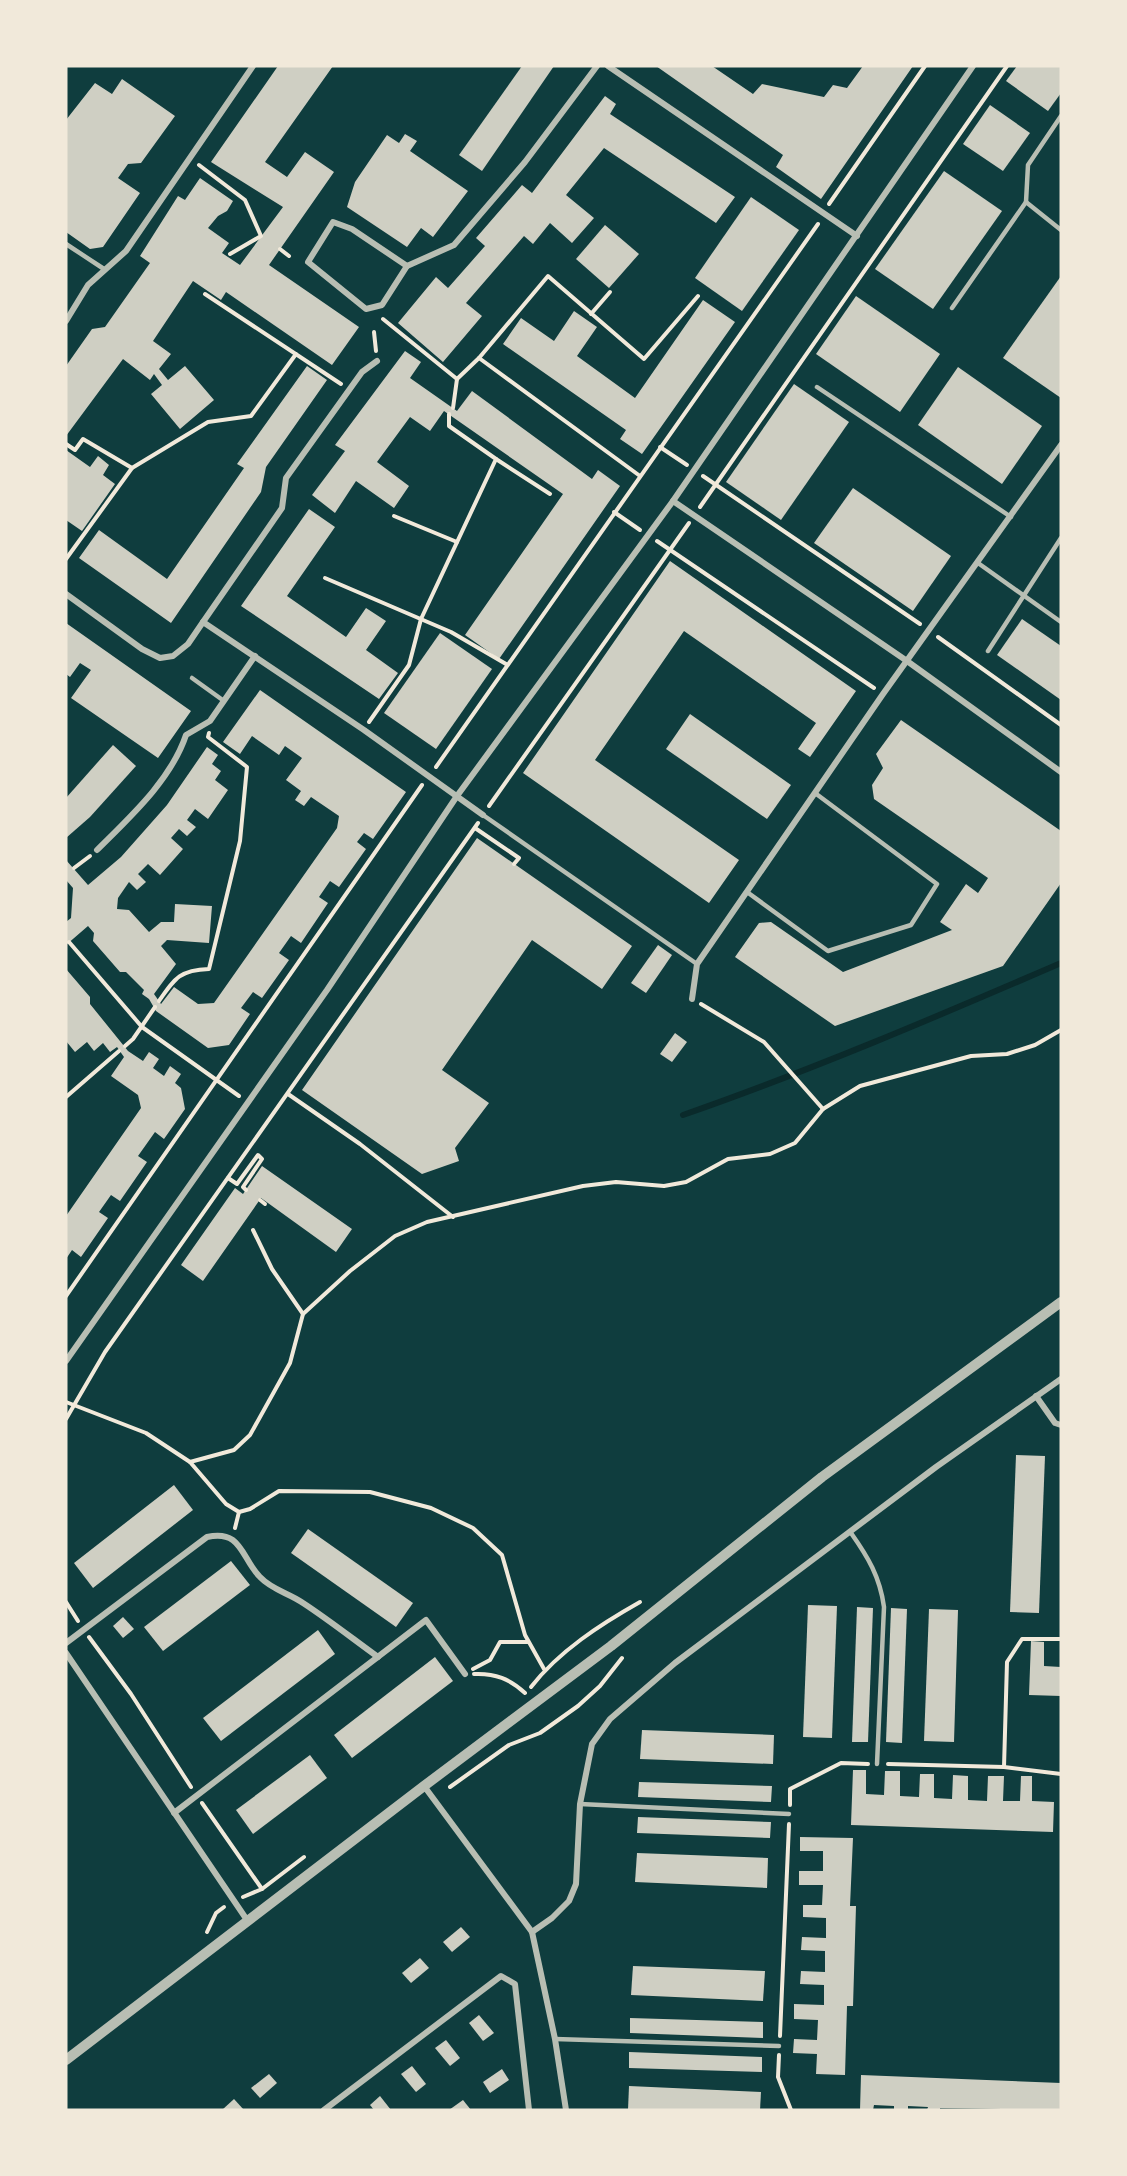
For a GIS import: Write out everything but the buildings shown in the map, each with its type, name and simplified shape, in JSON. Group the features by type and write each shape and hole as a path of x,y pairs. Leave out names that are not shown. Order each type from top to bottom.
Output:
{"street":[{"path":"66,321 88,285 126,251 253,66"},
{"path":"407,266 352,229 333,222 308,261 366,309 382,305 407,266 454,245 525,162 597,66"},
{"path":"608,66 857,236"},
{"path":"66,1361 333,980 457,796 695,470 974,66"},
{"path":"66,594 142,649 160,658 173,656 188,644 282,508 286,478 362,372 377,361"},
{"path":"692,999 697,964 883,694 1061,445"},
{"path":"673,501 907,661 1061,772"},
{"path":"203,622 364,730 483,815"},
{"path":"97,850 152,791 181,752 186,735 210,721 255,656"},
{"path":"66,2060 423,1786 611,1647 822,1477 1061,1302"},
{"path":"532,1932 552,1918 569,1901 576,1884 580,1804 592,1744 610,1719 675,1663 936,1467 1061,1379"},
{"path":"1036,1396 1055,1423 1061,1425"},
{"path":"66,1643 207,1537 221,1534 232,1539 258,1576 270,1586 301,1601 378,1657"},
{"path":"174,1813 426,1620 465,1674"},
{"path":"66,1653 247,1920"},
{"path":"423,1786 532,1932 555,2038 566,2110"},
{"path":"324,2110 501,1976 515,1984 530,2110"}],"lane":[{"path":"952,308 1026,202 1028,165 1061,116"},
{"path":"1026,202 1061,230"},
{"path":"66,244 104,269"},
{"path":"66,306 72,311"},
{"path":"817,387 1011,517"},
{"path":"988,651 1061,538"},
{"path":"978,563 1061,622"},
{"path":"192,678 224,701"},
{"path":"747,892 828,951 911,925 938,884 815,793"},
{"path":"483,815 697,964"},
{"path":"851,1533 870,1559 881,1587 884,1607 877,1764"},
{"path":"580,1804 789,1814"},
{"path":"555,2038 779,2046"}],"path":[{"path":"66,1296 925,66"},
{"path":"66,1419 105,1352 670,550 1007,66"},
{"path":"188,158 245,200 261,236 230,254"},
{"path":"280,249 289,256"},
{"path":"453,408 458,379 479,358 548,276 644,359 698,296"},
{"path":"591,314 610,292"},
{"path":"205,294 349,390"},
{"path":"383,319 458,379"},
{"path":"374,332 377,361"},
{"path":"66,559 132,468 208,422 251,416 296,354"},
{"path":"479,358 640,476"},
{"path":"449,414 449,426 550,494"},
{"path":"66,444 75,450 83,440 132,468"},
{"path":"660,447 930,631 1061,725"},
{"path":"364,730 409,664 421,619 496,459"},
{"path":"614,512 883,694"},
{"path":"394,516 457,542"},
{"path":"325,578 451,632 506,664"},
{"path":"159,1001 172,982 190,969 209,969 240,841 247,767 208,737 210,721"},
{"path":"475,828 519,858 514,864"},
{"path":"74,868 97,850"},
{"path":"69,942 142,1027 218,1079 247,1102"},
{"path":"692,999 764,1042 823,1109"},
{"path":"125,1046 142,1027 155,1007"},
{"path":"190,1462 234,1450 250,1435 290,1363 303,1314 350,1271 395,1236 427,1222 583,1186 616,1182 664,1186 686,1182 728,1160 770,1154 795,1143 823,1109 860,1086 971,1056 1006,1054 1035,1045 1061,1030"},
{"path":"66,1097 119,1051"},
{"path":"288,1094 360,1144 453,1217"},
{"path":"228,1178 244,1189 262,1159 258,1155 237,1184"},
{"path":"260,1200 265,1204"},
{"path":"253,1230 272,1269 303,1314"},
{"path":"66,1402 73,1407 146,1433 190,1462 226,1504 238,1512 250,1509 279,1491 370,1492 431,1508 474,1528 502,1554 528,1642 544,1670"},
{"path":"232,1539 238,1512"},
{"path":"516,1700 525,1693 544,1670 608,1620 644,1601"},
{"path":"66,1602 262,1889"},
{"path":"1004,1767 1007,1662 1022,1639 1061,1639"},
{"path":"465,1674 490,1660 500,1642 528,1642"},
{"path":"465,1674 495,1674 516,1685 525,1693"},
{"path":"791,2110 778,2077 790,1789 841,1763 1004,1767 1061,1774"},
{"path":"199,1938 209,1930 216,1913 232,1900 250,1896 262,1889 309,1853"}],"waterway":[{"path":"683,1115 826,1061 1061,963"}]}
